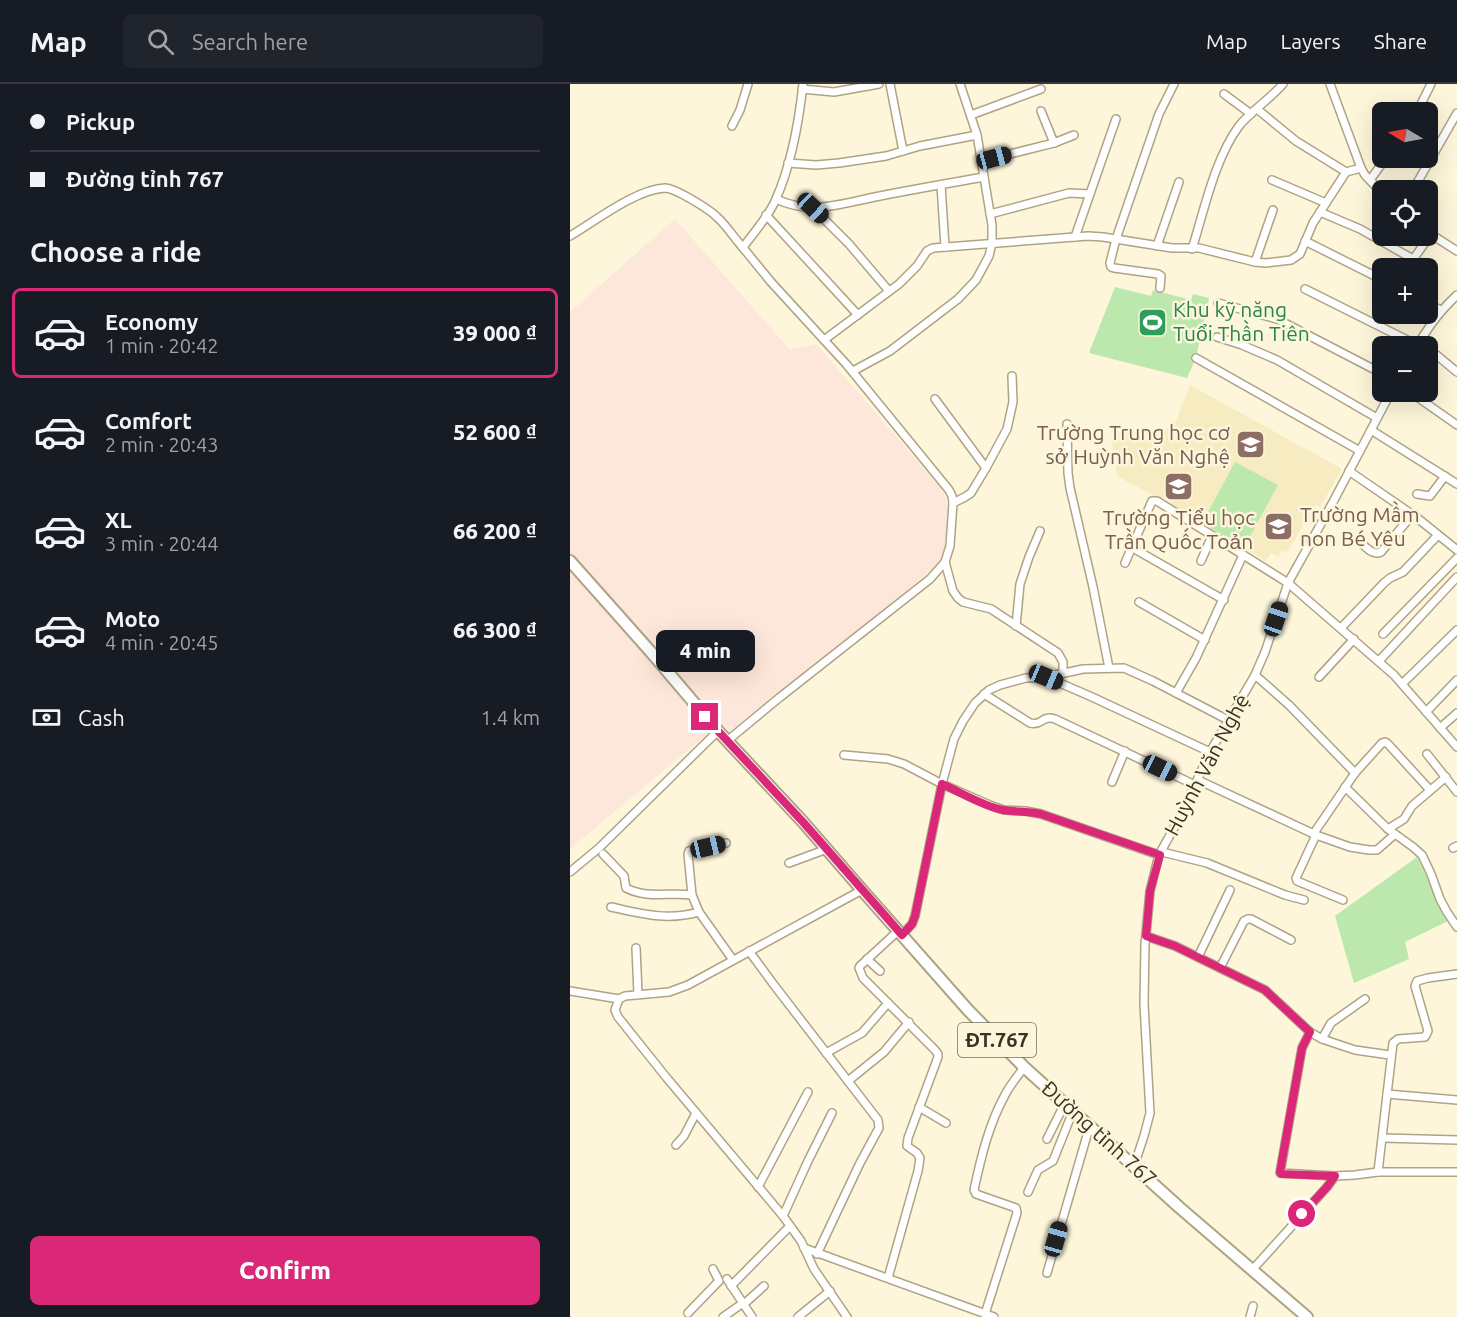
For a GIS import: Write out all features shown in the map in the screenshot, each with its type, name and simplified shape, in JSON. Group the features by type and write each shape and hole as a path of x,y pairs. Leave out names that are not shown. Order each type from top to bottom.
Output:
{"main road":[{"name":"Đường tỉnh 767","path":"570,561 651,651 718,731 827,849 968,1010 1024,1067 1180,1208 1307,1317"}],"street":[{"path":"732,126 748,84"},
{"path":"744,249 776,199 794,139 802,86 834,92 879,84"},
{"path":"890,84 903,151"},
{"path":"852,371 890,351 958,299 976,280 989,256 992,243 990,214 977,135 960,84"},
{"path":"1160,288 1161,276 1158,274 1111,267 1110,263 1159,114 1174,84"},
{"path":"1192,249 1211,188 1234,134 1283,84"},
{"path":"1330,84 1361,168 1370,180 1379,168"},
{"path":"1422,102 1431,84"},
{"path":"971,115 1041,89"},
{"path":"1224,94 1346,172"},
{"path":"1041,111 1054,143"},
{"path":"1419,180 1457,113"},
{"path":"1075,237 1116,119"},
{"path":"788,163 816,165 839,163 886,156 977,135"},
{"path":"981,161 1054,143 1074,135"},
{"path":"824,340 899,284 917,266 929,249 933,248 1095,237 1156,246 1209,250 1255,262 1291,260 1300,254 1320,212 1346,172 1361,168"},
{"path":"776,199 789,205 813,208 984,177"},
{"path":"1272,180 1326,203"},
{"path":"1156,246 1179,182"},
{"path":"941,185 945,247"},
{"path":"570,236 625,202 649,192 668,188 716,215 771,282 852,371 952,496 951,546 945,562 930,579 728,741"},
{"path":"990,214 1069,193 1090,194"},
{"path":"813,208 849,244 889,291"},
{"path":"1255,262 1274,210"},
{"path":"1320,212 1359,229 1411,258"},
{"path":"766,215 858,315"},
{"path":"1438,238 1457,250"},
{"path":"1305,241 1372,274"},
{"path":"1305,289 1403,336"},
{"path":"1427,336 1441,310 1455,300"},
{"path":"1218,303 1277,319 1372,368"},
{"path":"1217,337 1277,360 1377,418"},
{"path":"1438,357 1457,372"},
{"path":"1196,358 1360,451"},
{"path":"953,503 970,492 986,468 1008,426 1013,402 1012,376"},
{"path":"935,399 986,468"},
{"name":"Huỳnh Văn Nghệ","path":"1134,1166 1150,1113 1144,1004 1146,936 1150,891 1161,854 1210,752 1255,675 1288,584 1386,402"},
{"path":"1424,402 1457,425"},
{"path":"1067,424 1070,488 1109,668"},
{"path":"1371,430 1457,484"},
{"path":"1349,471 1412,514 1457,550"},
{"path":"1417,494 1430,496 1445,476"},
{"path":"1125,563 1152,501 1155,500 1288,584 1354,639 1402,684 1457,747"},
{"path":"1360,543 1378,554 1412,514"},
{"path":"1016,626 1020,584 1040,531"},
{"path":"1341,628 1384,583 1403,572 1438,535"},
{"path":"1201,561 1212,536"},
{"path":"1131,547 1224,600"},
{"path":"1176,693 1205,640 1243,555"},
{"path":"1383,634 1457,558"},
{"path":"945,562 953,591 958,598 963,602 991,609 1058,653 1063,662 1063,673"},
{"path":"1378,662 1457,578"},
{"path":"1139,602 1205,640"},
{"path":"1402,684 1457,630"},
{"path":"1319,677 1354,639"},
{"path":"888,1278 920,1158 907,1146 907,1142 938,1054 909,1022 863,978 858,968 912,924 942,784 954,739 963,721 984,694 1000,685 1026,678 1046,677 1083,669 1109,668 1129,670 1228,720"},
{"path":"1255,675 1289,705 1355,773"},
{"path":"1046,677 1210,752"},
{"path":"1426,712 1457,680"},
{"path":"984,694 1030,723 1040,723 1049,717 1315,834 1350,847 1370,850 1382,847 1412,806 1446,777"},
{"path":"1440,728 1457,713"},
{"path":"570,872 608,840 718,731"},
{"path":"1343,900 1297,881 1296,878 1315,834 1355,773 1385,742 1430,790"},
{"path":"1113,782 1125,751"},
{"path":"1427,754 1457,792"},
{"path":"844,755 888,759 904,764 992,807 1041,814 1161,854 1207,863 1285,895 1304,900"},
{"path":"1345,787 1391,832 1422,855 1440,899 1457,927"},
{"path":"726,843 688,852 692,895 699,912 733,960"},
{"path":"789,863 827,849"},
{"path":"603,854 624,876 626,888 631,891 649,895 679,893 692,895"},
{"path":"570,991 619,999 638,994 669,992 688,985 862,890"},
{"path":"1198,957 1230,890"},
{"path":"611,907 657,917 680,917 699,912"},
{"path":"1220,968 1244,921 1248,919 1290,940"},
{"path":"1146,936 1175,946 1265,990 1310,1032 1322,1039 1355,1050 1390,1055"},
{"path":"636,948 638,994"},
{"path":"749,951 878,1120 879,1128 817,1254"},
{"path":"867,959 880,971"},
{"path":"1378,1172 1393,1043 1398,1039 1425,1036 1428,1031 1415,986 1417,981 1457,974"},
{"path":"619,999 615,1010 618,1017 783,1216 804,1248 814,1269 848,1317"},
{"path":"1322,1039 1331,1023 1365,999"},
{"path":"826,1053 862,1033 888,1003"},
{"path":"848,1081 884,1052 909,1022"},
{"path":"1310,1032 1302,1048 1281,1174 1335,1176 1378,1172 1457,1172"},
{"path":"985,1314 1017,1213 1016,1208 976,1194 974,1190 986,1138 994,1116 1024,1067"},
{"path":"758,1187 808,1092"},
{"path":"1387,1094 1457,1100"},
{"path":"919,1107 946,1123"},
{"path":"1047,1139 1069,1107"},
{"path":"1028,1192 1038,1170 1053,1161 1069,1107"},
{"path":"676,1145 684,1136 696,1113"},
{"path":"783,1216 832,1113"},
{"path":"1047,1273 1090,1125"},
{"path":"1383,1138 1457,1140"},
{"path":"1253,1269 1335,1176"},
{"path":"752,1317 729,1283 790,1226"},
{"path":"804,1248 994,1317"},
{"path":"688,1316 719,1281 713,1269"},
{"path":"723,1317 764,1286"},
{"path":"798,1317 830,1291"},
{"path":"1250,1317 1253,1306"}],"shaded area":[{"path":"675,219 790,350 816,344 944,492 949,513 945,550 938,564 733,740 719,724 570,849 570,312"},
{"path":"1190,385 1342,469 1320,507 1315,505 1287,553 1282,550 1278,557 1271,553 1266,561 1244,548 1278,485 1235,462 1202,523 1171,505 1170,501 1164,497 1160,499 1117,476 1111,434 1173,428"}],"green space":[{"name":"Khu kỹ năng Tuổi Thần Tiên","path":"1115,287 1151,296 1153,290 1191,300 1193,294 1209,298 1196,358 1187,378 1089,353"},
{"path":"1235,462 1278,485 1244,548 1202,523"},
{"path":"1417,857 1448,921 1405,942 1409,959 1354,983 1335,916"}],"place":[{"name":"Khu kỹ năng Tuổi Thần Tiên","path":"1152,322"},
{"name":"Trường Trung học cơ sở Huỳnh Văn Nghệ","path":"1251,445"},
{"name":"Trường Tiểu học Trần Quốc Toản","path":"1179,487"},
{"name":"Trường Mầm non Bé Yêu","path":"1279,527"}],"route":[{"path":"705,717 803,822 902,935 909,929 915,916 942,784 992,807 1041,814 1160,855 1150,891 1146,936 1175,946 1265,990 1310,1032 1302,1048 1280,1172 1281,1174 1335,1176 1302,1214"}]}
